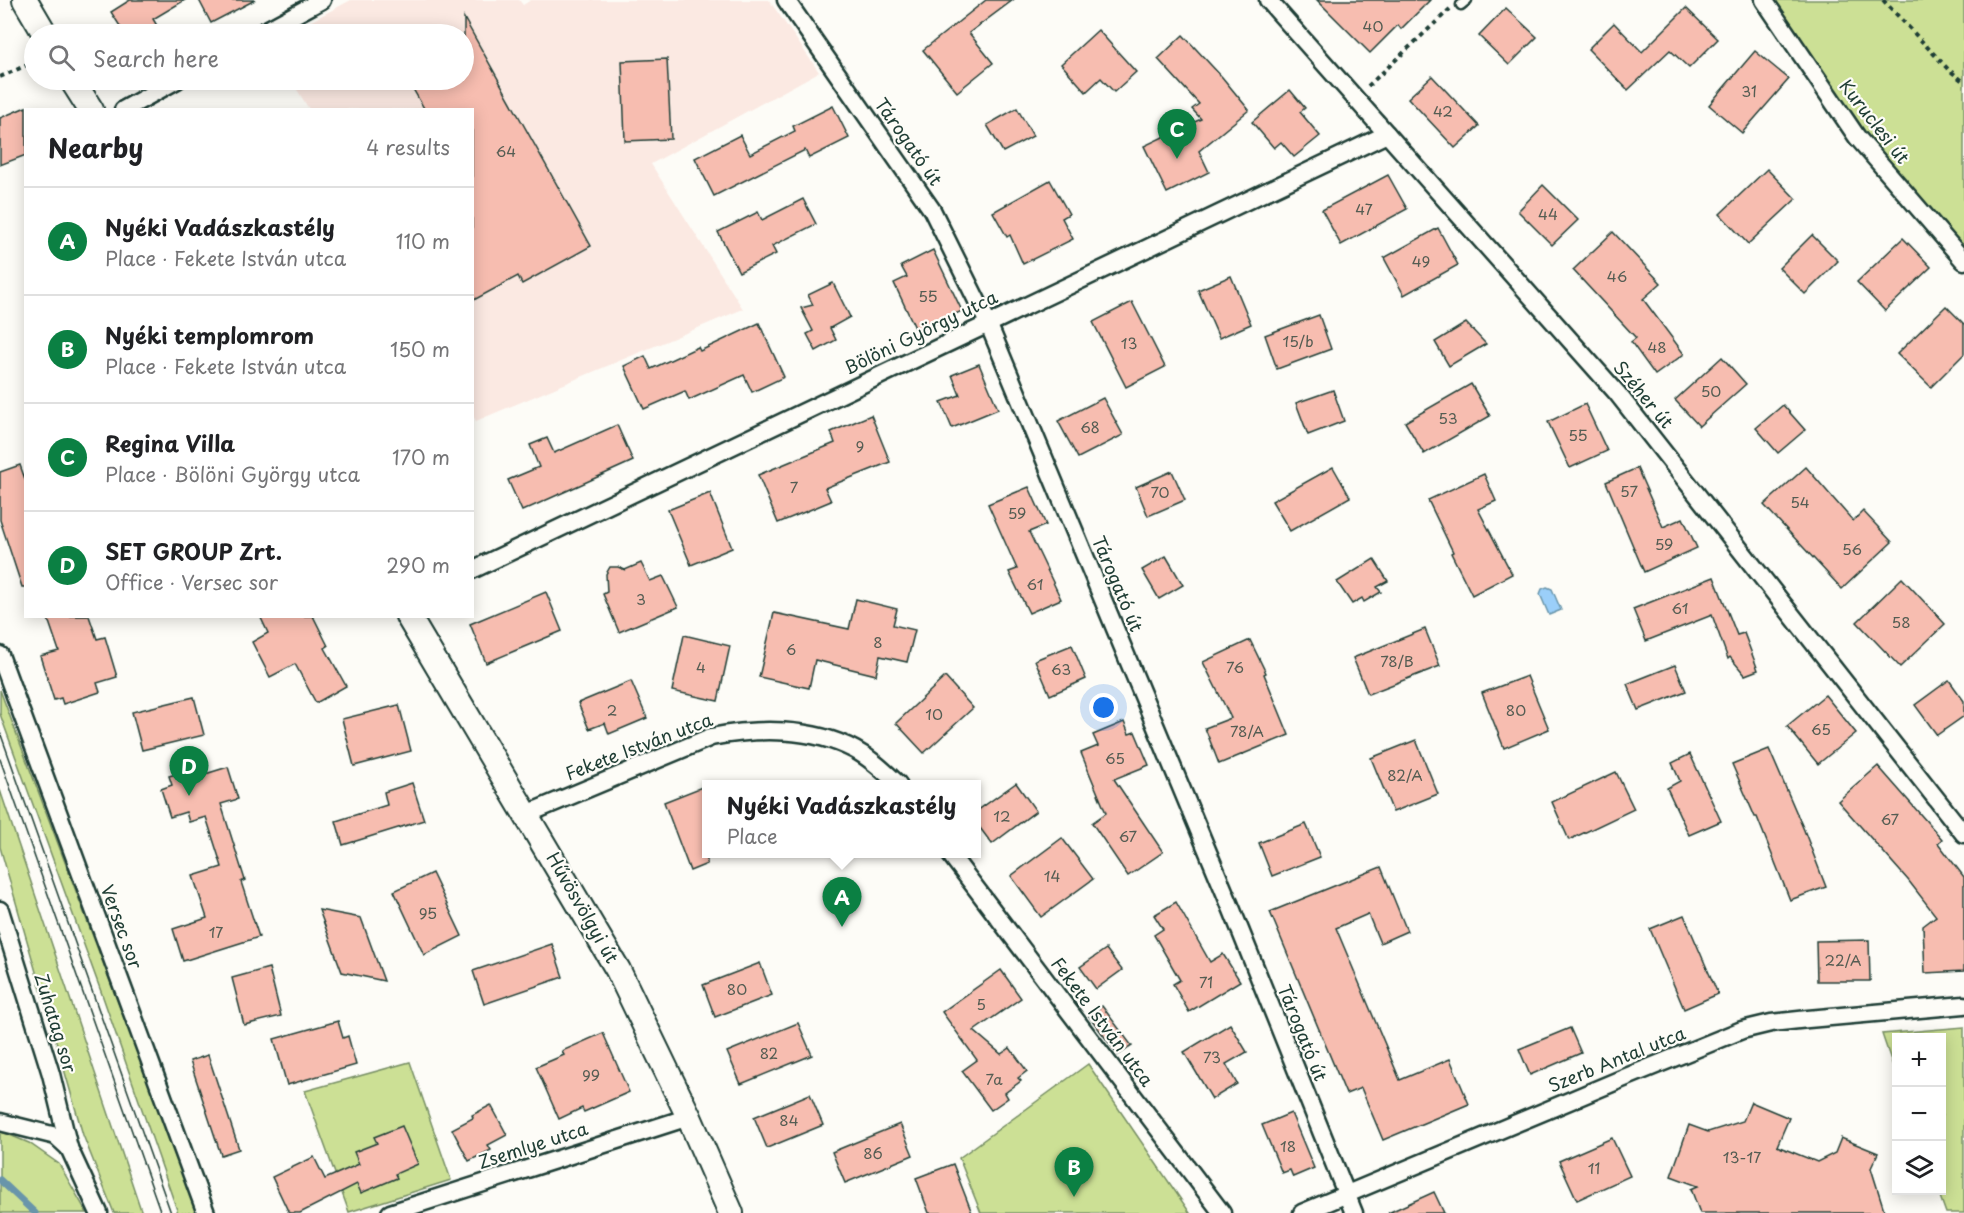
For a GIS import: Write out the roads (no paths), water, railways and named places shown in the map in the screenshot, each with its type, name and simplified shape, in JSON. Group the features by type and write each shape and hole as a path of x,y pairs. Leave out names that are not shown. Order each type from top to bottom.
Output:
{"main road":[{"path":"25,0 39,24"},
{"path":"78,90 90,108"},
{"name":"Hűvösvölgyi út","path":"409,618 618,970 689,1117 731,1213"}],"street":[{"path":"278,24 322,0"},
{"name":"Tárogató út","path":"786,0 932,210 988,322 1232,910 1354,1213"},
{"name":"Széher út","path":"1268,0 1617,393 1964,834"},
{"name":"Kuruclesi út","path":"1764,0 1857,137 1964,261"},
{"path":"127,108 159,90"},
{"name":"Bölöni György utca","path":"474,569 988,322 1387,134"},
{"name":"Versec sor","path":"0,655 206,1213"},
{"name":"Fekete István utca","path":"527,814 711,737 737,732 770,731 804,734 829,740 854,750 877,764 894,780"},
{"name":"Fekete István utca","path":"953,858 1222,1213"},
{"name":"Zuhatag sor","path":"0,910 51,1074 69,1148 99,1213"},
{"name":"Szerb Antal utca","path":"1302,1213 1742,1030 1792,1021 1964,1005"},
{"name":"Zsemlye utca","path":"390,1213 689,1117"},
{"path":"0,1122 56,1136 69,1148"}],"water":[{"path":"1547,587 1552,589 1561,610 1549,615 1540,594 1542,589"}],"waterway":[{"path":"0,1180 35,1213"}],"tram line":[{"path":"0,732 171,1213"},
{"path":"0,759 161,1213"}],"place":[{"name":"Regina Villa","path":"1177,159"},
{"name":"SET GROUP Zrt.","path":"189,796"},
{"name":"Nyéki Vadászkastély","path":"842,927"},
{"name":"Nyéki templomrom","path":"1074,1197"}]}
